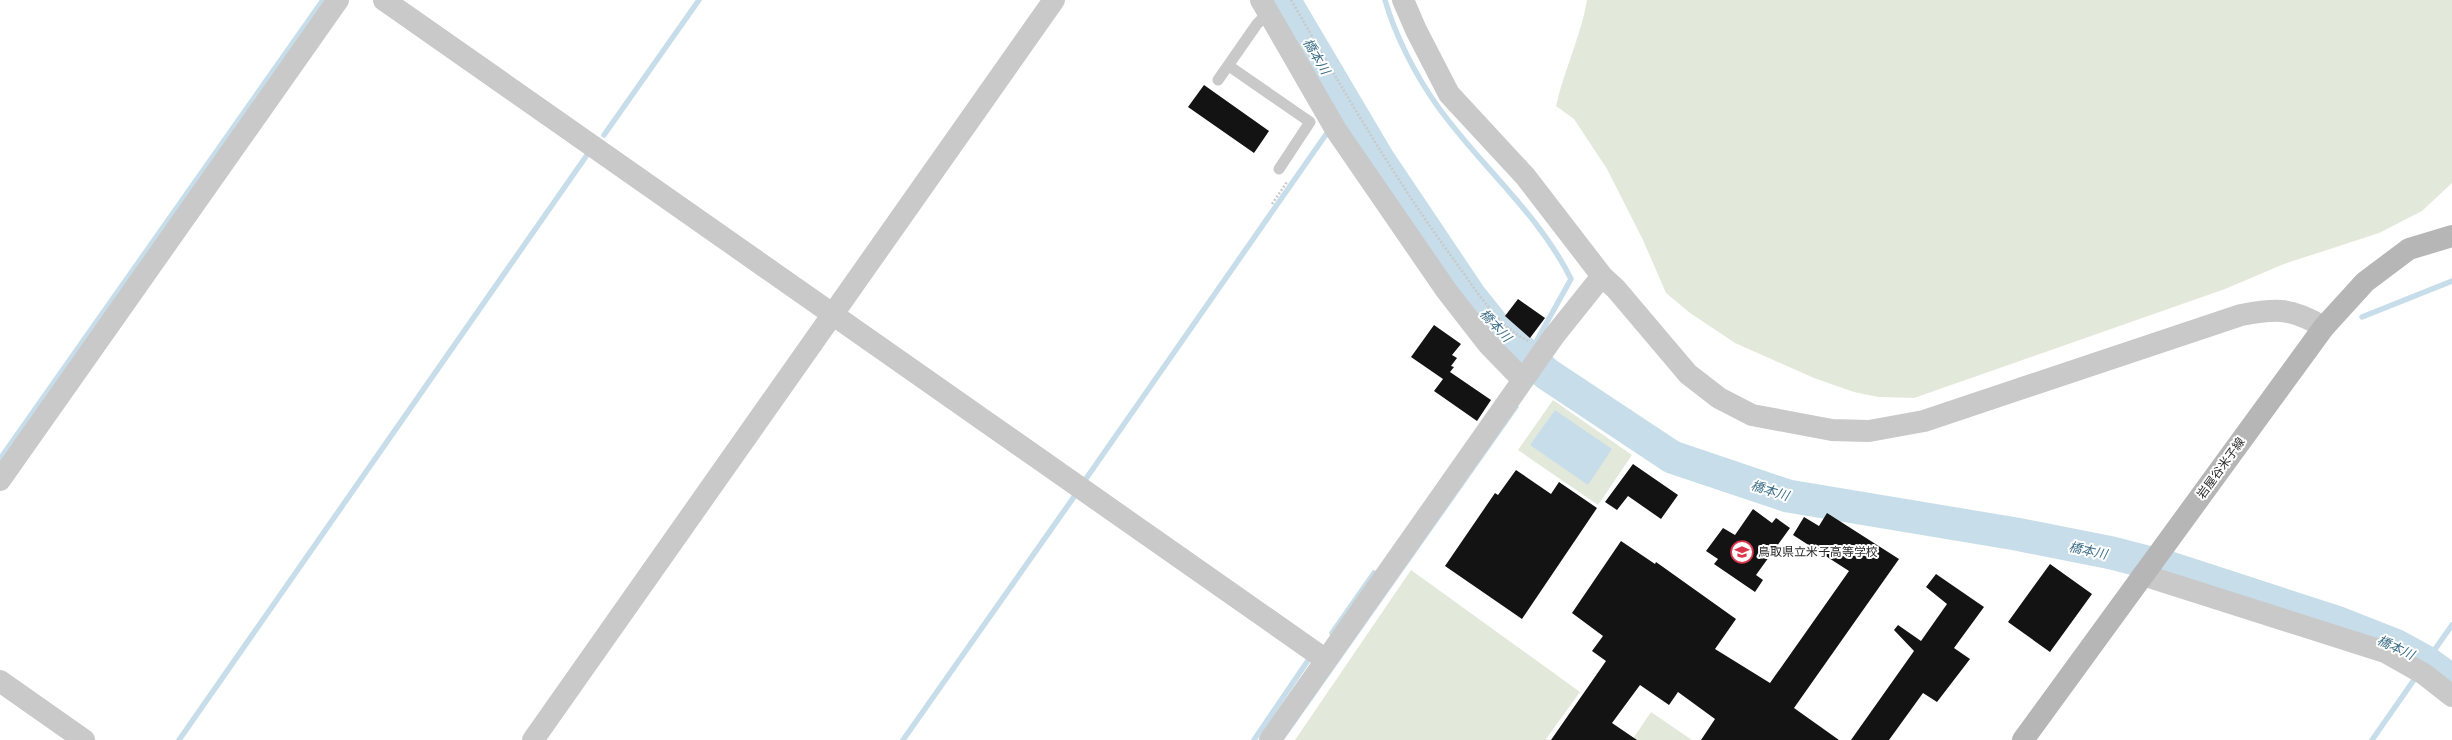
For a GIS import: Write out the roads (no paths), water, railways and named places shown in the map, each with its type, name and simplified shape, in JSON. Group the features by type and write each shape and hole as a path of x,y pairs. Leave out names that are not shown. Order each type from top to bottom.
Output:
{"main road":[{"name":"岩屋谷米子線","path":"2023,740 2324,327 2365,282 2409,249 2452,236"}],"street":[{"path":"0,480 338,0"},
{"path":"384,0 1326,660"},
{"path":"533,740 1054,0"},
{"path":"1403,0 1416,30 1449,94 1525,176 1602,276 1616,289 1688,374 1719,398 1752,415 1832,430 1869,431 1924,421 2028,388 2186,331 2241,315 2263,311 2291,311 2302,314 2324,327"},
{"path":"1264,6 1336,130 1446,290 1488,344 1525,376"},
{"path":"1270,740 1525,376 1602,276"},
{"path":"2144,573 2385,652 2424,674 2452,696"},
{"path":"0,681 84,740"}],"lane":[{"path":"1218,80 1257,24 1264,6"},
{"path":"1229,66 1310,122 1279,169"}],"water":[{"path":"1516,404 1519,407 1284,740 1281,740"},
{"path":"1555,410 1612,449 1588,485 1530,445"}],"waterway":[{"path":"0,459 323,0"},
{"path":"604,135 699,0"},
{"name":"橋本川","path":"1284,0 1378,159 1470,296 1494,326 1547,374 1672,457 1788,496 2016,534 2112,553 2170,568 2339,623 2395,645 2426,662 2452,681"},
{"path":"1385,0 1400,40 1413,67 1428,92 1470,147 1525,210 1542,232 1571,279 1537,340"},
{"path":"1083,483 1327,133"},
{"path":"179,740 587,155"},
{"path":"2362,317 2452,281"},
{"path":"903,740 1076,494"},
{"path":"1332,633 1374,573"},
{"path":"2426,662 2452,625"},
{"path":"1254,740 1307,662"},
{"path":"2372,740 2416,677"}],"place":[{"name":"鳥取県立米子高等学校","path":"1742,552"}]}
